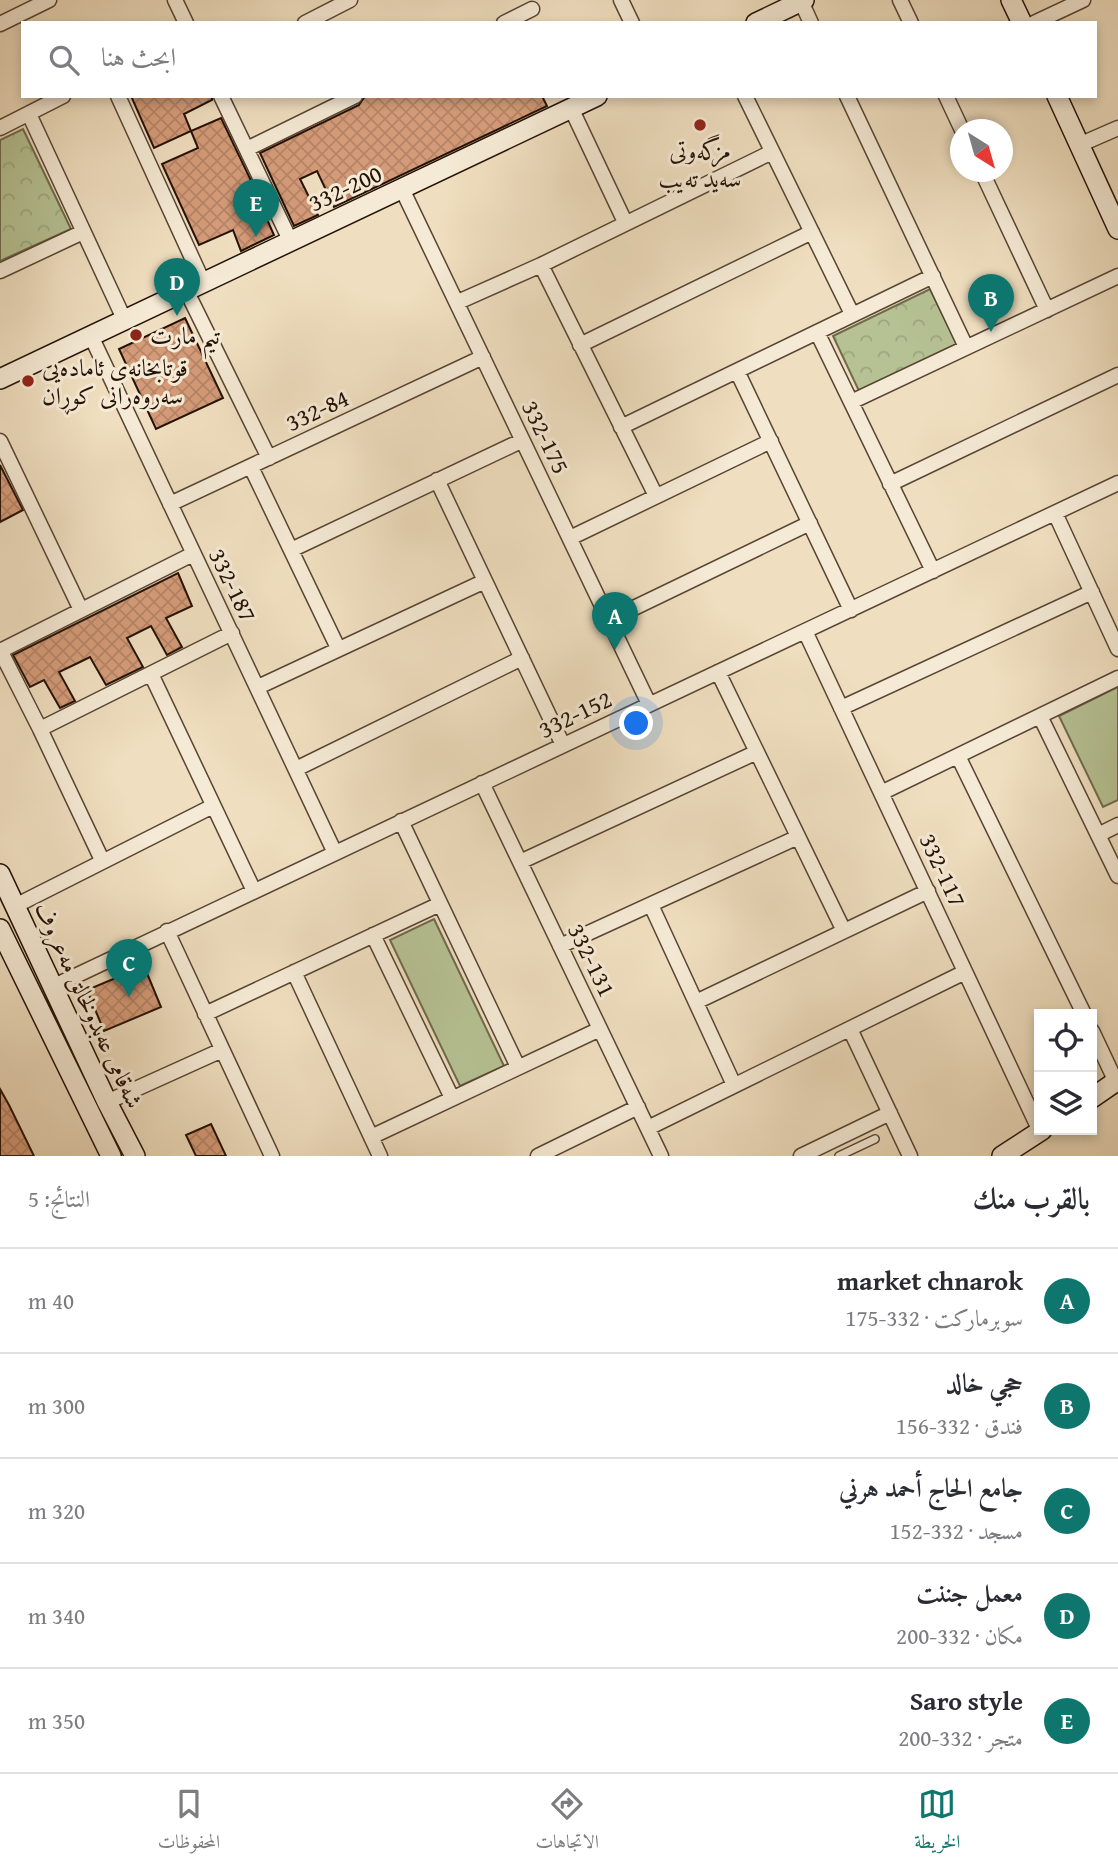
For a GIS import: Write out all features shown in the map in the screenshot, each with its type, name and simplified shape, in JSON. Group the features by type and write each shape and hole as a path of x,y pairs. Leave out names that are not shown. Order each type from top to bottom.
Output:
{"street":[{"path":"0,24 49,0"},
{"path":"175,0 185,21"},
{"path":"309,21 349,0"},
{"path":"621,0 631,21"},
{"path":"900,0 910,21"},
{"path":"1011,0 1022,21"},
{"path":"1038,21 1083,0"},
{"path":"760,21 803,1 810,21"},
{"path":"507,21 530,4 538,21"},
{"path":"0,128 60,98"},
{"path":"119,98 194,286 269,458"},
{"path":"222,98 290,240"},
{"path":"247,149 351,98"},
{"path":"747,98 852,314"},
{"path":"848,98 966,347"},
{"path":"947,98 957,119"},
{"path":"1058,98 1118,229"},
{"path":"574,103 625,222"},
{"name":"332-200","path":"0,379 402,189 574,103"},
{"path":"29,114 125,321"},
{"path":"1079,145 1118,128"},
{"path":"458,302 541,265 772,152"},
{"path":"987,182 1046,310"},
{"name":"332-175","path":"402,189 649,704"},
{"path":"0,271 83,232"},
{"path":"580,345 812,232"},
{"path":"541,265 656,496"},
{"path":"621,427 933,276"},
{"path":"850,402 1118,276"},
{"path":"817,332 933,571"},
{"name":"332-187","path":"91,337 335,853"},
{"name":"332-84","path":"170,504 483,357"},
{"path":"737,371 851,610"},
{"path":"890,484 1118,375"},
{"path":"291,550 522,440"},
{"path":"570,538 771,441"},
{"path":"0,442 81,610"},
{"path":"251,467 338,648"},
{"path":"437,480 563,745"},
{"name":"332-152","path":"52,987 1118,483"},
{"path":"1055,513 1118,649"},
{"path":"609,620 810,523"},
{"path":"102,860 0,650 193,554"},
{"path":"258,687 485,581"},
{"path":"841,708 1091,592"},
{"name":"332-117","path":"805,631 1034,1117"},
{"path":"40,729 232,633"},
{"path":"296,769 522,658"},
{"path":"718,672 844,931"},
{"path":"151,674 254,891"},
{"path":"881,793 1118,678"},
{"path":"1040,716 1118,876"},
{"path":"520,862 757,752"},
{"path":"958,755 1082,1009"},
{"name":"332-131","path":"482,783 661,1156"},
{"path":"15,906 213,806"},
{"path":"401,821 518,1067"},
{"path":"1098,835 1118,825"},
{"path":"561,946 798,837"},
{"name":"شەقامی عەبدولخالق مەعروف","path":"0,874 135,1156"},
{"path":"696,1002 928,891"},
{"path":"205,1014 440,904"},
{"path":"650,905 734,1085"},
{"name":"شەقامی عەبدولخالق مەعروف","path":"0,929 111,1156"},
{"path":"167,931 272,1156"},
{"path":"373,935 452,1098"},
{"path":"294,972 380,1156"},
{"path":"648,1128 965,972"},
{"path":"371,1136 600,1029"},
{"path":"850,1029 911,1156"},
{"path":"1097,1041 1117,1081 1097,1095"},
{"path":"107,1101 222,1050"},
{"path":"538,1156 555,1152 638,1107"},
{"path":"801,1156 890,1113"},
{"path":"1007,1155 1034,1135"}],"lane":[{"path":"839,1156 875,1139"}],"green space":[{"path":"23,129 71,229 0,261 0,140"},
{"path":"930,289 957,344 859,391 833,336"},
{"path":"1118,687 1118,800 1103,807 1059,716"},
{"path":"434,919 504,1066 460,1086 390,940"}],"building":[{"path":"132,98 212,98 184,114 191,131 154,148"},
{"path":"364,98 543,98 547,106 334,207 317,171 300,179 318,215 294,226 260,153 359,105"},
{"path":"221,118 267,214 265,215 274,235 241,251 233,230 199,245 162,164 198,148 191,131"},
{"path":"185,318 223,398 156,429 119,349"},
{"path":"0,465 23,510 0,522"},
{"path":"178,573 192,606 166,618 182,647 167,655 151,626 127,638 143,667 106,685 90,657 59,672 75,701 60,708 44,680 30,687 13,655"},
{"path":"144,966 161,1007 104,1031 87,990"},
{"path":"0,1089 9,1105 34,1156 0,1156"},
{"path":"211,1124 226,1156 196,1156 186,1135"}],"place":[{"name":"مزگەوتی سەید تەیب","path":"700,125"},
{"name":"Saro style","path":"256,237"},
{"name":"معمل جننت","path":"177,316"},
{"name":"حجي خالد","path":"991,332"},
{"name":"تيم مارت","path":"136,335"},
{"name":"قوتابخانەی ئامادەیی سەروەرانی کوڕان","path":"28,381"},
{"name":"market chnarok","path":"615,650"},
{"name":"جامع الحاج أحمد هرني","path":"129,997"}]}
